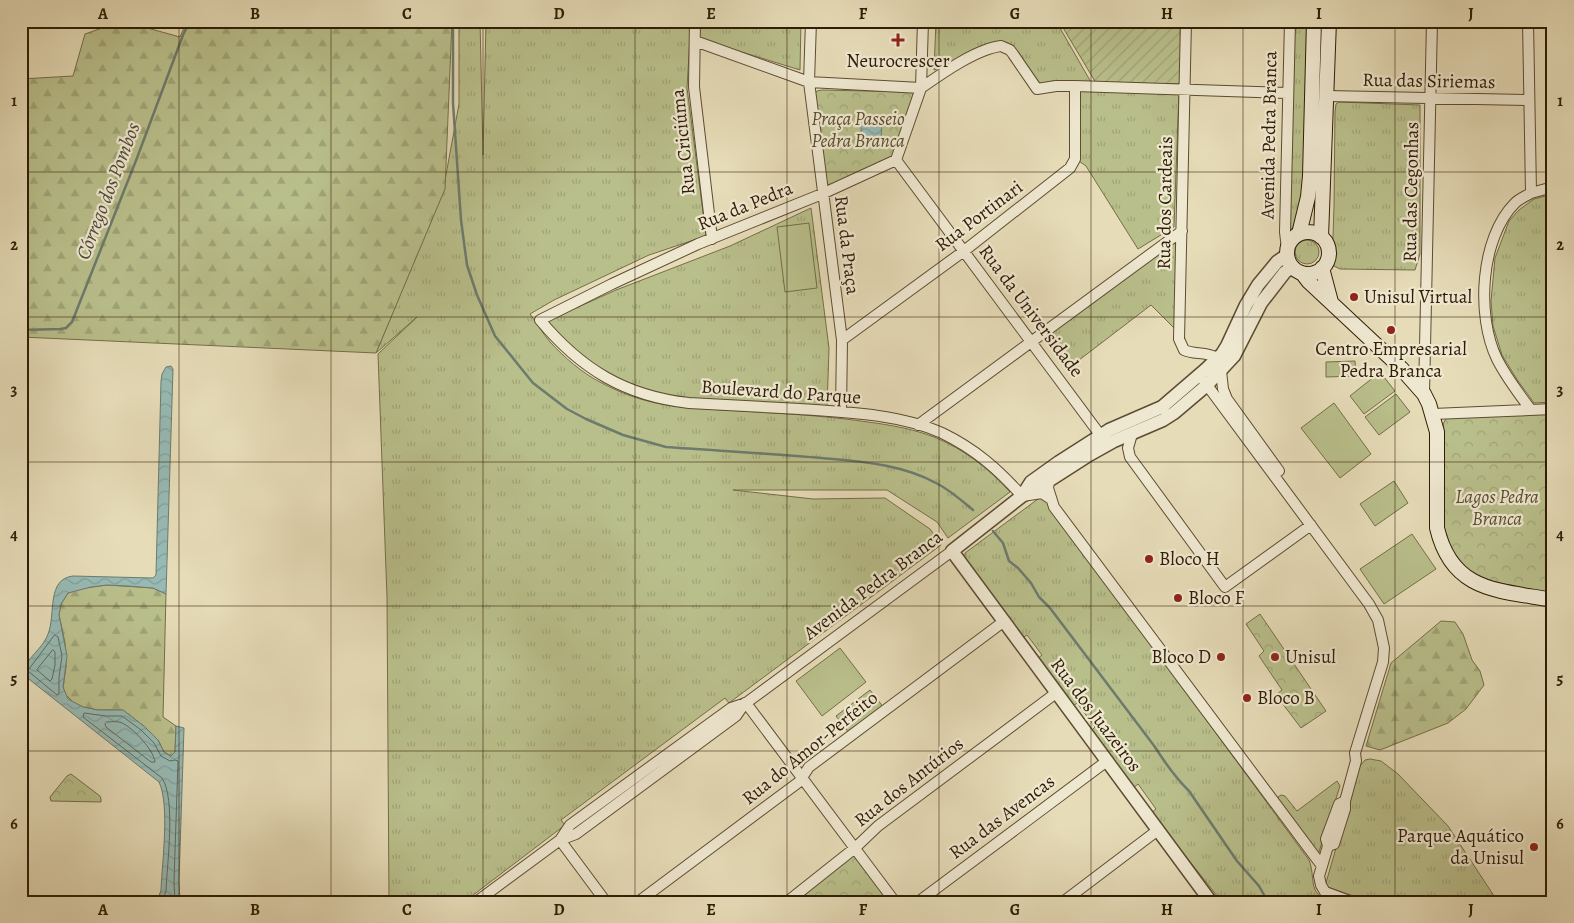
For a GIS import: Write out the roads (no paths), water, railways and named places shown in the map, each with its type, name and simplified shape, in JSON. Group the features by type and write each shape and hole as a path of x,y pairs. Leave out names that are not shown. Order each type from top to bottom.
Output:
{"main road":[{"name":"Avenida Pedra Branca","path":"1299,234 1308,196 1310,176 1314,21"},
{"path":"1321,237 1329,21"},
{"path":"1292,261 1313,273 1322,268 1329,252 1328,246 1321,237 1310,232 1299,234 1293,238 1292,261 1309,282 1401,368 1424,394 1433,414 1437,432 1437,528 1440,541 1447,556 1457,570 1470,580 1485,587 1553,600"},
{"path":"1322,268 1332,302"}],"street":[{"name":"Rua Criciúma","path":"695,21 694,88 712,239"},
{"name":"Rua da Praça","path":"811,21 809,82 842,340 841,412"},
{"path":"896,160 921,88 923,21"},
{"name":"Rua dos Cardeais","path":"1186,21 1180,345 1188,352 1206,353 1217,358"},
{"name":"Avenida Pedra Branca","path":"476,902 560,840 576,834 736,716 746,702 1022,496 1049,481 1089,454 1163,420 1207,385 1221,371 1239,348 1255,312 1264,298 1292,261 1285,232 1290,21"},
{"name":"Rua das Cegonhas","path":"1424,394 1432,21"},
{"path":"1528,21 1531,193"},
{"path":"695,41 809,82 921,88 956,65 979,53 1001,46 1014,54 1037,89 1075,86 1288,93"},
{"name":"Rua Portinari","path":"842,340 964,250 1070,168 1075,159 1075,86"},
{"name":"Rua das Siriemas","path":"1327,96 1529,100"},
{"name":"Rua da Pedra","path":"540,320 612,284 712,239 822,194 896,160"},
{"name":"Rua da Universidade","path":"896,160 1101,436"},
{"path":"1531,410 1512,385 1496,358 1487,328 1484,301 1485,269 1493,239 1514,204 1531,193 1553,187"},
{"path":"918,425 1182,230"},
{"name":"Avenida Pedra Branca","path":"1022,496 1030,482 1059,462 1101,436 1162,407 1199,375 1227,346 1252,294 1276,262 1292,261"},
{"name":"Boulevard do Parque","path":"540,320 554,338 590,368 616,383 643,394 689,402 841,412 918,425 940,433 975,452 1000,472 1022,496"},
{"path":"1221,371 1223,389 1227,399 1385,617 1390,646 1389,661 1361,755 1356,761"},
{"path":"1199,375 1369,604 1378,620 1384,648 1383,662 1356,752 1356,761 1344,801 1345,808 1334,844 1328,846 1319,876 1321,885 1326,892 1352,902"},
{"path":"1433,414 1553,409"},
{"path":"1132,434 1128,448 1130,457 1225,587 1311,525"},
{"path":"1049,481 1048,488 1054,507 1322,866"},
{"path":"1022,496 1042,493 1051,499"},
{"name":"Rua dos Juazeiros","path":"952,550 1003,622 1210,901"},
{"name":"Rua do Amor-Perfeito","path":"638,902 803,778 809,767 1003,622"},
{"name":"Rua dos Antúrios","path":"786,902 855,848 878,826 1056,693"},
{"path":"746,702 895,902"},
{"name":"Rua das Avencas","path":"918,902 1107,761"},
{"path":"1063,902 1158,830"},
{"path":"560,840 606,902"}],"water":[{"path":"861,119 882,119 881,140 861,139"},
{"path":"171,366 173,369 166,594 153,588 107,585 91,587 68,593 61,604 59,615 67,656 63,687 68,699 83,707 98,710 123,710 145,727 158,740 164,752 171,756 175,752 176,726 184,728 180,902 157,902 161,890 165,819 159,782 25,676 21,680 24,667 48,634 55,591 65,579 73,576 153,578 156,575 161,381 166,367"}],"waterway":[{"name":"Córrego dos Pombos","path":"21,330 61,329 66,328 72,322 190,21"},
{"path":"453,21 453,103 461,220 467,265 477,295 495,336 533,383 567,409 623,435 666,447 812,457 886,466 912,472 936,483 951,492 973,510"},
{"path":"993,531 1003,543 1009,561 1031,583 1039,597 1050,608 1155,747 1170,770 1189,791 1237,861 1259,886 1268,902"}],"place":[{"name":"Neurocrescer","path":"898,40"},
{"name":"Unisul Virtual","path":"1354,297"},
{"name":"Centro Empresarial Pedra Branca","path":"1391,330"},
{"name":"Bloco H","path":"1149,559"},
{"name":"Bloco F","path":"1178,598"},
{"name":"Bloco D","path":"1221,657"},
{"name":"Unisul","path":"1275,657"},
{"name":"Bloco B","path":"1247,698"},
{"name":"Parque Aquático da Unisul","path":"1534,847"}],"park label":[{"name":"Praça Passeio Pedra Branca","path":"858,130"},
{"name":"Lagos Pedra Branca","path":"1497,508"}]}
